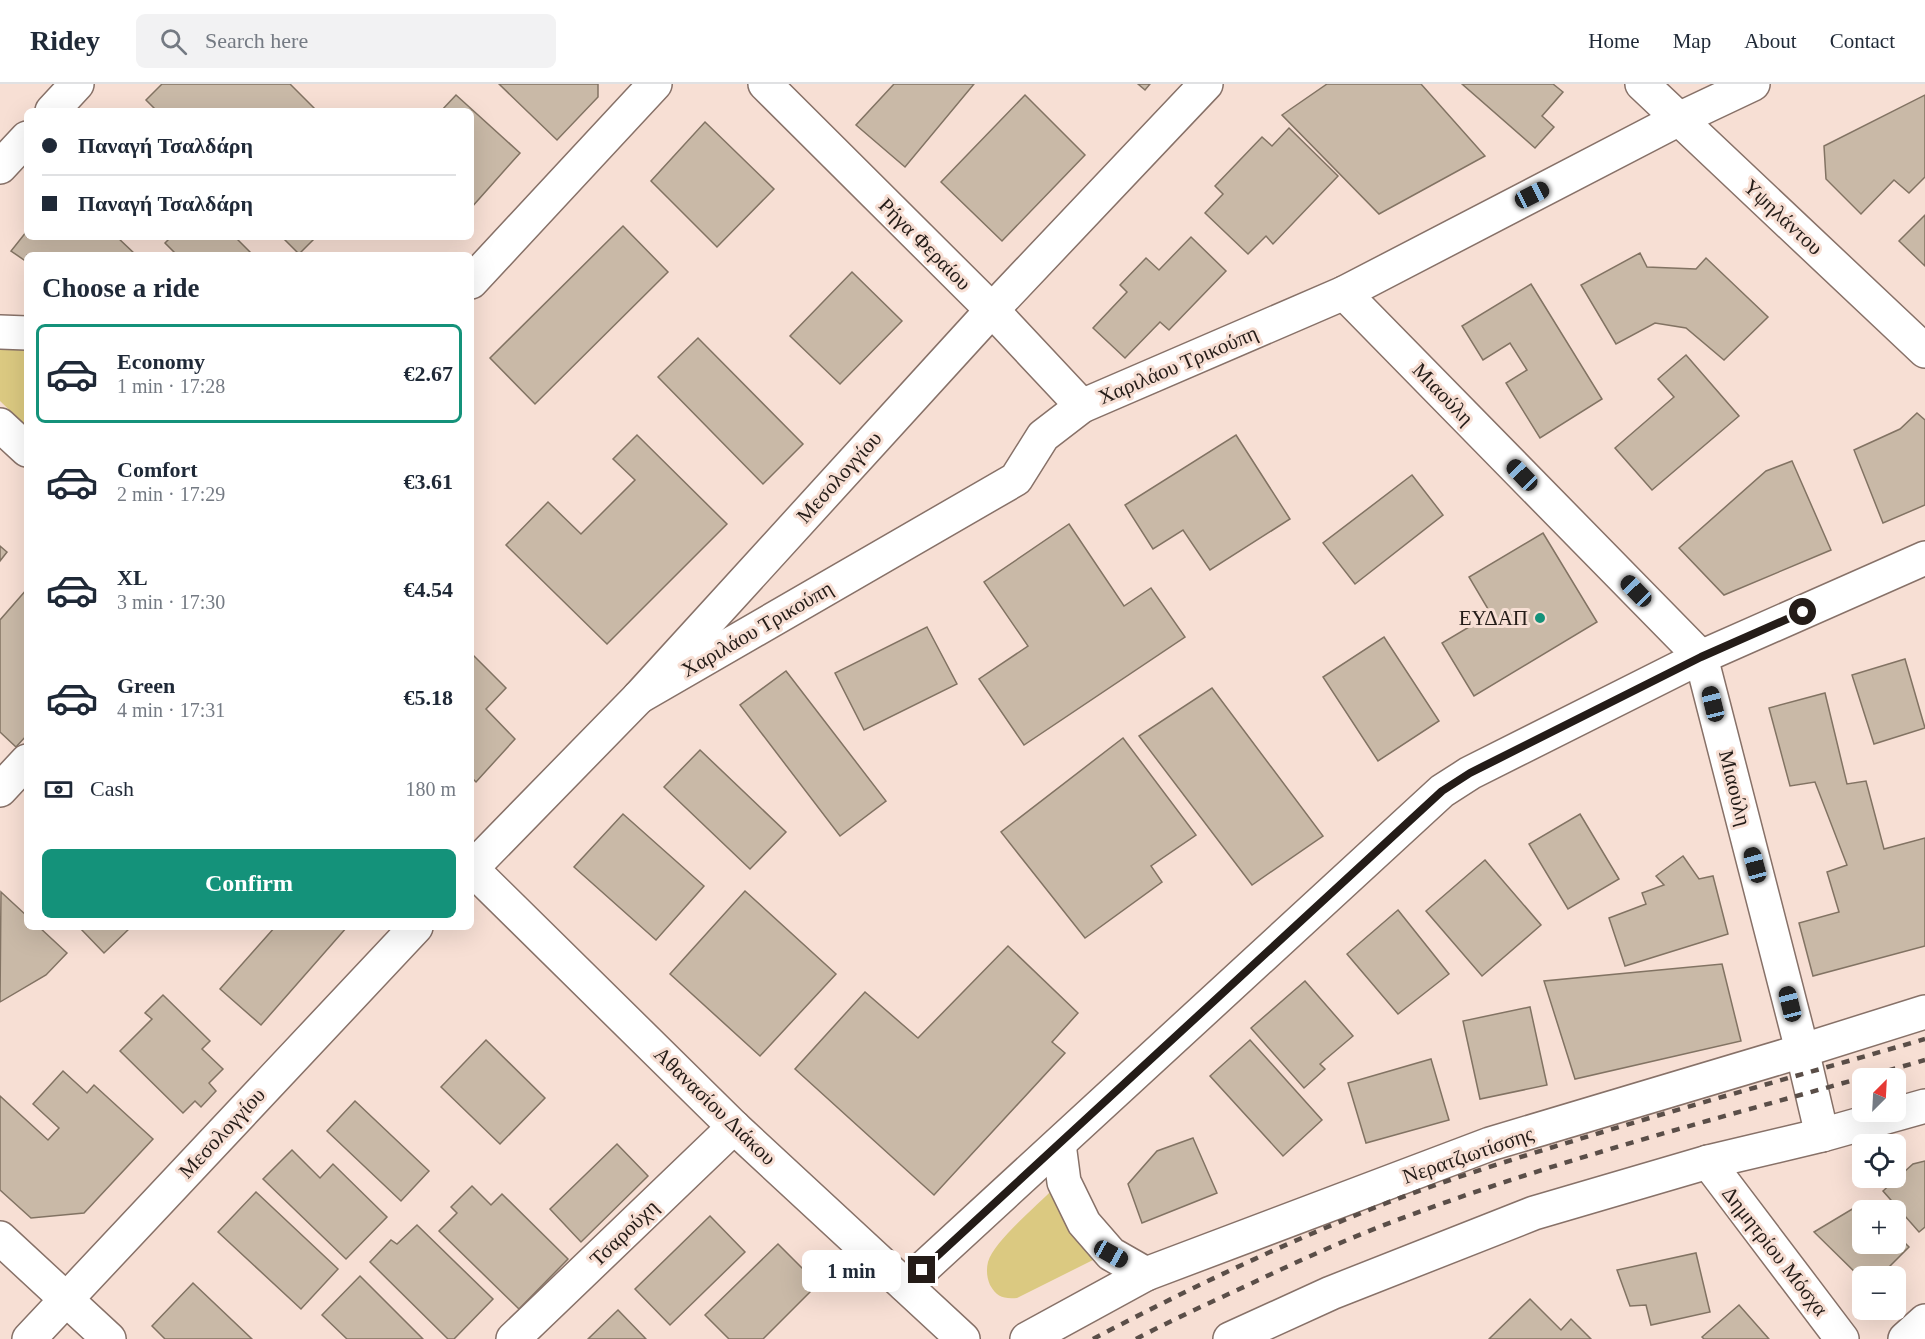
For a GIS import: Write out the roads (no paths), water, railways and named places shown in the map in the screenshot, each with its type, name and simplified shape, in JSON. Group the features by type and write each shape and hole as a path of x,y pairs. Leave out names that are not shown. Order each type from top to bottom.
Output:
{"street":[{"path":"55,108 77,84"},
{"path":"474,279 655,84"},
{"name":"Μεσολογγίου","path":"474,865 639,697 992,310 1206,84"},
{"name":"Υψηλάντου","path":"1642,84 1925,351"},
{"name":"Χαριλάου Τρικούπη","path":"639,697 1016,479 1043,436 1082,406 1344,293 1679,119 1753,84"},
{"name":"Ρήγα Φεραίου","path":"781,89 1082,406"},
{"path":"0,167 24,141"},
{"name":"Μιαούλη","path":"1344,293 1701,657 1822,1134"},
{"path":"0,332 24,333"},
{"path":"0,425 24,447"},
{"path":"905,1285 1442,791 1470,773 1701,657 1925,558"},
{"path":"0,790 24,764"},
{"name":"Αθανασίου Διάκου","path":"474,871 734,1127 963,1339"},
{"name":"Μεσολογγίου","path":"29,1339 413,930"},
{"name":"Νερατζιωτίσσης","path":"1026,1339 1146,1274 1490,1144 1925,1012"},
{"path":"1230,1339 1331,1293 1534,1213 1708,1162 1925,1106"},
{"name":"Τσαρούχη","path":"513,1339 734,1127"},
{"path":"1059,1144 1064,1182 1084,1223 1111,1254 1146,1274"},
{"name":"Δημητρίου Μόσχα","path":"1708,1162 1842,1339"},
{"path":"0,1238 109,1339"},
{"path":"1905,1339 1925,1321"}],"railway":[{"path":"1093,1339 1164,1302 1273,1251 1384,1204 1431,1187 1617,1128 1925,1039"},
{"path":"1136,1339 1318,1253 1373,1229 1457,1198 1657,1135 1925,1060"}],"place":[{"name":"ΕΥΔΑΠ","path":"1540,618"}]}
